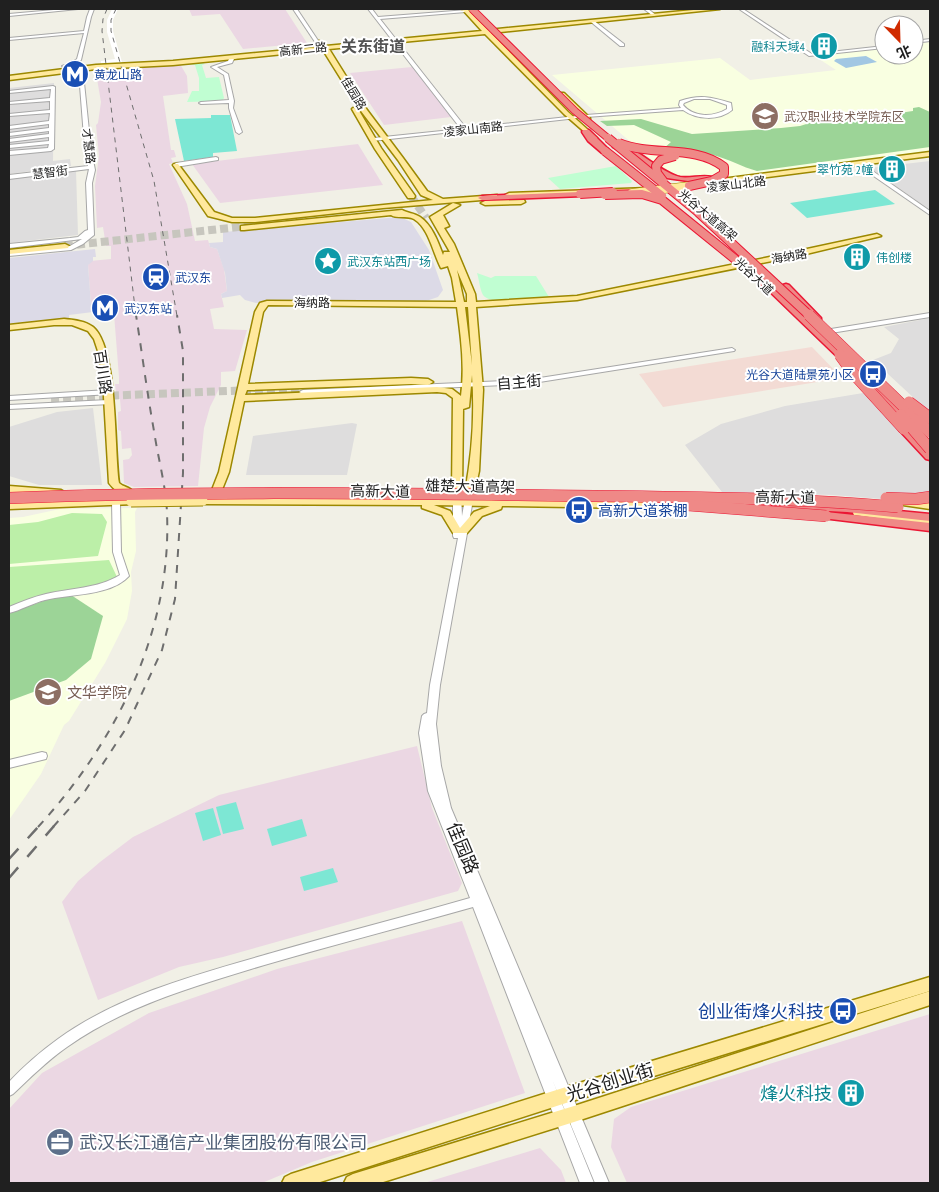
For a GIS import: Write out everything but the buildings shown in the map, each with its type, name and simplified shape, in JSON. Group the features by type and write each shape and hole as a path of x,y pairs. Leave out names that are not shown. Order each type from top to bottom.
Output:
{"highway":[{"name":"光谷大道高架","path":"469,9 563,100 590,129 679,202 756,272 890,402 930,445"},
{"name":"光谷大道高架","path":"469,9 579,123 679,202 698,212 832,334 930,432"},
{"path":"590,129 591,139 646,185 679,202"},
{"path":"590,129 629,148 655,153 699,155 714,160 724,167 724,174 717,179 689,186"},
{"path":"616,146 631,151 660,172 677,179 695,181 714,178"},
{"path":"482,201 580,194 673,186 697,183 714,178 719,173 720,168 708,160 686,156 673,156 661,160 655,167 657,173 679,202"},
{"path":"606,195 642,194 662,200 769,286"},
{"path":"698,212 748,252 818,320"},
{"path":"832,334 930,418"},
{"path":"832,334 930,423"},
{"path":"840,355 853,374 930,457"},
{"name":"雄楚大道高架","path":"9,497 205,492 664,497 818,500 927,509"},
{"path":"664,497 741,494 906,499 930,497"},
{"name":"雄楚大道高架","path":"9,506 52,503 290,498 812,507 930,518"},
{"path":"647,504 737,508 930,527"}],"main road":[{"name":"光谷大道","path":"469,9 616,146 665,185 663,190"},
{"name":"高新二路","path":"491,29 706,9"},
{"name":"高新二路","path":"9,78 94,65 183,59 717,9"},
{"name":"光谷大道","path":"491,29 571,118 590,129 663,190 755,262 930,428"},
{"name":"高新二路","path":"9,72 64,66 173,63 319,46"},
{"name":"佳园路","path":"319,46 383,138 414,195"},
{"name":"佳园路","path":"319,46 378,149 414,195"},
{"path":"663,190 930,156"},
{"name":"凌家山北路","path":"482,201 637,193 864,167 930,156"},
{"path":"304,219 456,203 606,195 873,163 888,163"},
{"path":"176,165 174,169 208,217 220,224 233,227 383,206 414,195 456,203"},
{"name":"光谷大道","path":"663,190 743,264 930,445"},
{"path":"263,223 380,215 406,215 429,218 456,203"},
{"path":"383,206 410,208"},
{"path":"380,215 410,208"},
{"path":"429,218 450,244 469,286 466,306 466,333 472,383 474,471 463,498"},
{"path":"429,218 456,278 466,306"},
{"name":"海纳路","path":"217,490 224,472 265,308 272,304 363,304 374,306 522,305 577,298 743,264 802,254 877,236"},
{"path":"9,250 64,245"},
{"name":"百川路","path":"9,328 74,323 92,330 97,338 104,360 108,483 106,487 95,493"},
{"path":"24,332 45,327 33,326"},
{"name":"百川路","path":"9,334 63,328 83,333 92,343 105,397 114,483 119,489 131,495"},
{"path":"246,387 270,391 428,386 453,393 458,398 463,498"},
{"path":"243,398 270,391"},
{"name":"海纳路","path":"232,490 227,485 243,398"},
{"path":"9,488 22,489 86,503 116,502 131,495"},
{"name":"高新大道","path":"203,495 217,490 232,490 342,496 412,503 463,498 515,503 647,504 836,511 930,522"},
{"path":"9,513 95,493 203,495"},
{"name":"高新大道","path":"203,495 463,498 804,497 898,502 927,509"},
{"path":"9,497 68,499"},
{"path":"9,506 68,499"},
{"path":"412,503 440,510 449,516 460,531 478,514 486,510 515,503"},
{"name":"光谷创业街","path":"291,1183 930,984"},
{"name":"光谷创业街","path":"359,1182 930,998"}],"street":[{"path":"9,14 76,9"},
{"path":"79,60 79,52 86,32 86,21 92,9"},
{"path":"294,9 319,46"},
{"path":"370,9 466,130"},
{"path":"378,18 469,9"},
{"path":"646,9 653,14"},
{"path":"741,9 810,54 874,47"},
{"path":"592,21 622,45"},
{"path":"9,39 86,32"},
{"path":"238,56 232,58 230,62 213,67 226,74 232,101 231,108 239,132"},
{"path":"64,66 79,60 94,65"},
{"name":"才慧路","path":"64,245 81,243 91,233 88,150 81,73 94,65"},
{"name":"才慧路","path":"53,72 71,71 78,73 89,166"},
{"path":"9,92 53,87 51,149 9,153"},
{"path":"9,98 53,102"},
{"path":"701,98 718,100 731,107 727,112 707,116 692,114 682,108 681,105 687,100 701,98"},
{"path":"202,102 232,101"},
{"path":"9,103 53,102"},
{"path":"9,109 53,102"},
{"path":"9,115 53,102"},
{"name":"凌家山南路","path":"373,138 682,108"},
{"path":"9,127 52,122"},
{"path":"9,134 52,132"},
{"path":"9,140 52,132"},
{"path":"9,146 51,142"},
{"path":"176,165 216,159"},
{"name":"慧智街","path":"9,176 89,166"},
{"path":"864,167 930,213"},
{"path":"832,334 930,315"},
{"name":"自主街","path":"472,383 401,388 304,390 428,386 472,383 546,380 731,349"},
{"path":"401,388 428,386"},
{"path":"9,402 75,394 105,397"},
{"path":"74,404 82,401 84,398 82,395 75,394"},
{"path":"9,402 74,404 105,397"},
{"path":"9,402 51,400"},
{"name":"佳园路","path":"463,498 460,531 435,685 431,724 436,766 446,808 567,1116 588,1183"},
{"path":"9,610 45,597 90,590 116,583 125,576 117,552 116,502"},
{"name":"佳园路","path":"460,531 440,625 424,733 433,790 476,901 560,1098"},
{"path":"9,764 42,756"},
{"path":"9,1090 22,1074 68,1038 117,1010 195,980 476,901"},
{"name":"佳园路","path":"567,1116 602,1183"}],"shaded area":[{"path":"189,9 285,9 307,43 243,49 220,14 192,16"},
{"name":"武汉职业技术学院东区","path":"930,42 930,151 679,183 552,75 720,58 750,80 836,70 813,55 874,48 874,65 924,65 924,43"},
{"path":"866,56 874,60 874,63 846,68 834,61 836,59"},
{"path":"180,64 187,76 188,93 163,96 171,150 174,150 176,157 171,158 173,163 169,164 187,204 195,241 208,240 210,247 217,249 224,269 227,291 221,294 224,307 210,309 214,329 247,330 235,371 221,372 221,385 210,407 204,428 198,486 134,487 124,483 123,460 129,459 132,455 131,448 122,449 121,431 118,430 118,412 121,411 120,399 117,399 115,384 119,384 119,377 114,314 118,314 118,305 93,308 93,305 91,305 88,265 90,261 111,259 111,246 106,246 103,227 97,228 95,186 99,156 96,125 98,123 101,102 96,73 97,68"},
{"path":"412,67 451,117 384,125 350,73"},
{"path":"54,83 53,161 70,159 71,166 9,174 9,88"},
{"path":"211,115 230,115 237,151 213,153 213,157 184,161 175,119 211,118"},
{"path":"358,144 383,185 220,203 192,164"},
{"path":"930,161 930,210 870,168"},
{"path":"76,171 78,235 9,243 9,179"},
{"path":"875,190 895,204 807,218 790,203"},
{"name":"武汉东站西广场","path":"400,217 411,222 429,250 443,290 438,297 426,301 276,300 256,303 245,300 240,295 222,298 221,294 227,291 225,273 217,249 210,247 209,243 223,242 223,232"},
{"path":"95,249 96,257 93,257 93,261 88,265 93,312 69,315 69,319 9,325 9,258"},
{"path":"930,318 930,413 873,360 891,353 899,339 884,327"},
{"path":"812,347 842,378 663,407 639,374"},
{"path":"869,392 930,450 930,503 833,495 722,492 685,445 721,424 785,406"},
{"path":"93,408 102,485 39,485 9,476 9,427 57,412"},
{"path":"352,423 357,424 347,475 246,475 253,436"},
{"name":"文华学院","path":"137,508 135,512 136,551 131,572 132,591 127,619 105,663 69,721 64,725 41,774 9,820 9,518 60,509"},
{"path":"417,746 432,808 462,883 458,891 223,957 179,967 98,1000 62,902 78,881 100,862 133,837 219,795"},
{"path":"236,802 244,829 223,834 216,807"},
{"path":"213,808 221,835 203,841 195,813"},
{"path":"302,819 307,836 272,846 267,829"},
{"path":"333,868 338,882 304,891 300,877"},
{"path":"462,921 525,1093 312,1162 262,1183 9,1183 9,1109 42,1073 149,1013 277,969"},
{"name":"烽火科技","path":"930,1014 930,1183 627,1183 611,1147 614,1119 631,1107"},
{"path":"540,1148 561,1170 566,1183 424,1183"}],"green space":[{"path":"201,62 205,64 202,65 206,78 219,77 224,98 222,101 187,102 192,91 199,91 199,78 195,65 180,64"},
{"path":"919,107 930,112 930,147 757,171 713,155 663,149 671,142 634,125 607,126 600,121 641,119 692,134 800,126 816,121 877,114 890,116 913,111 913,108"},
{"path":"616,166 632,181 631,183 560,189 548,178"},
{"path":"477,273 491,278 495,276 536,276 549,297 514,301 488,299 482,293"},
{"path":"72,513 102,514 107,522 98,556 9,564 9,525 38,522"},
{"path":"109,560 117,577 105,584 45,594 9,608 9,567"},
{"path":"71,595 103,616 91,659 66,680 9,701 9,613 49,599"}],"pier":[{"path":"112,9 118,9 113,20 113,31 124,69 118,69 117,67 101,68 101,61 115,59 107,32 107,20"}],"tunnel":[{"path":"411,196 426,218"},
{"path":"250,224 303,218"},
{"path":"65,246 257,225"},
{"path":"51,398 304,388"}],"railway":[{"path":"107,9 103,19 102,31 136,316"},
{"path":"116,9 111,20 111,31 154,181 177,316"},
{"path":"38,827 92,759 114,721 134,682 149,642 160,600 166,557 167,513 164,482 149,402 136,315"},
{"path":"53,827 85,791 125,730 162,650 175,599 183,473 183,351 177,315"},
{"path":"9,859 39,826"},
{"path":"9,878 54,826"}],"place":[{"name":"融科天域4","path":"824,46"},
{"name":"黄龙山路","path":"75,74"},
{"name":"武汉职业技术学院东区","path":"765,116"},
{"name":"翠竹苑 2幢","path":"892,169"},
{"name":"伟创楼","path":"857,257"},
{"name":"武汉东站西广场","path":"328,261"},
{"name":"武汉东","path":"156,277"},
{"name":"武汉东站","path":"105,308"},
{"name":"光谷大道陆景苑小区","path":"873,374"},
{"name":"高新大道茶棚","path":"579,510"},
{"name":"文华学院","path":"48,692"},
{"name":"创业街烽火科技","path":"843,1011"},
{"name":"烽火科技","path":"851,1093"},
{"name":"武汉长江通信产业集团股份有限公司","path":"60,1142"}],"district":[{"name":"关东街道","path":"373,46"}]}
